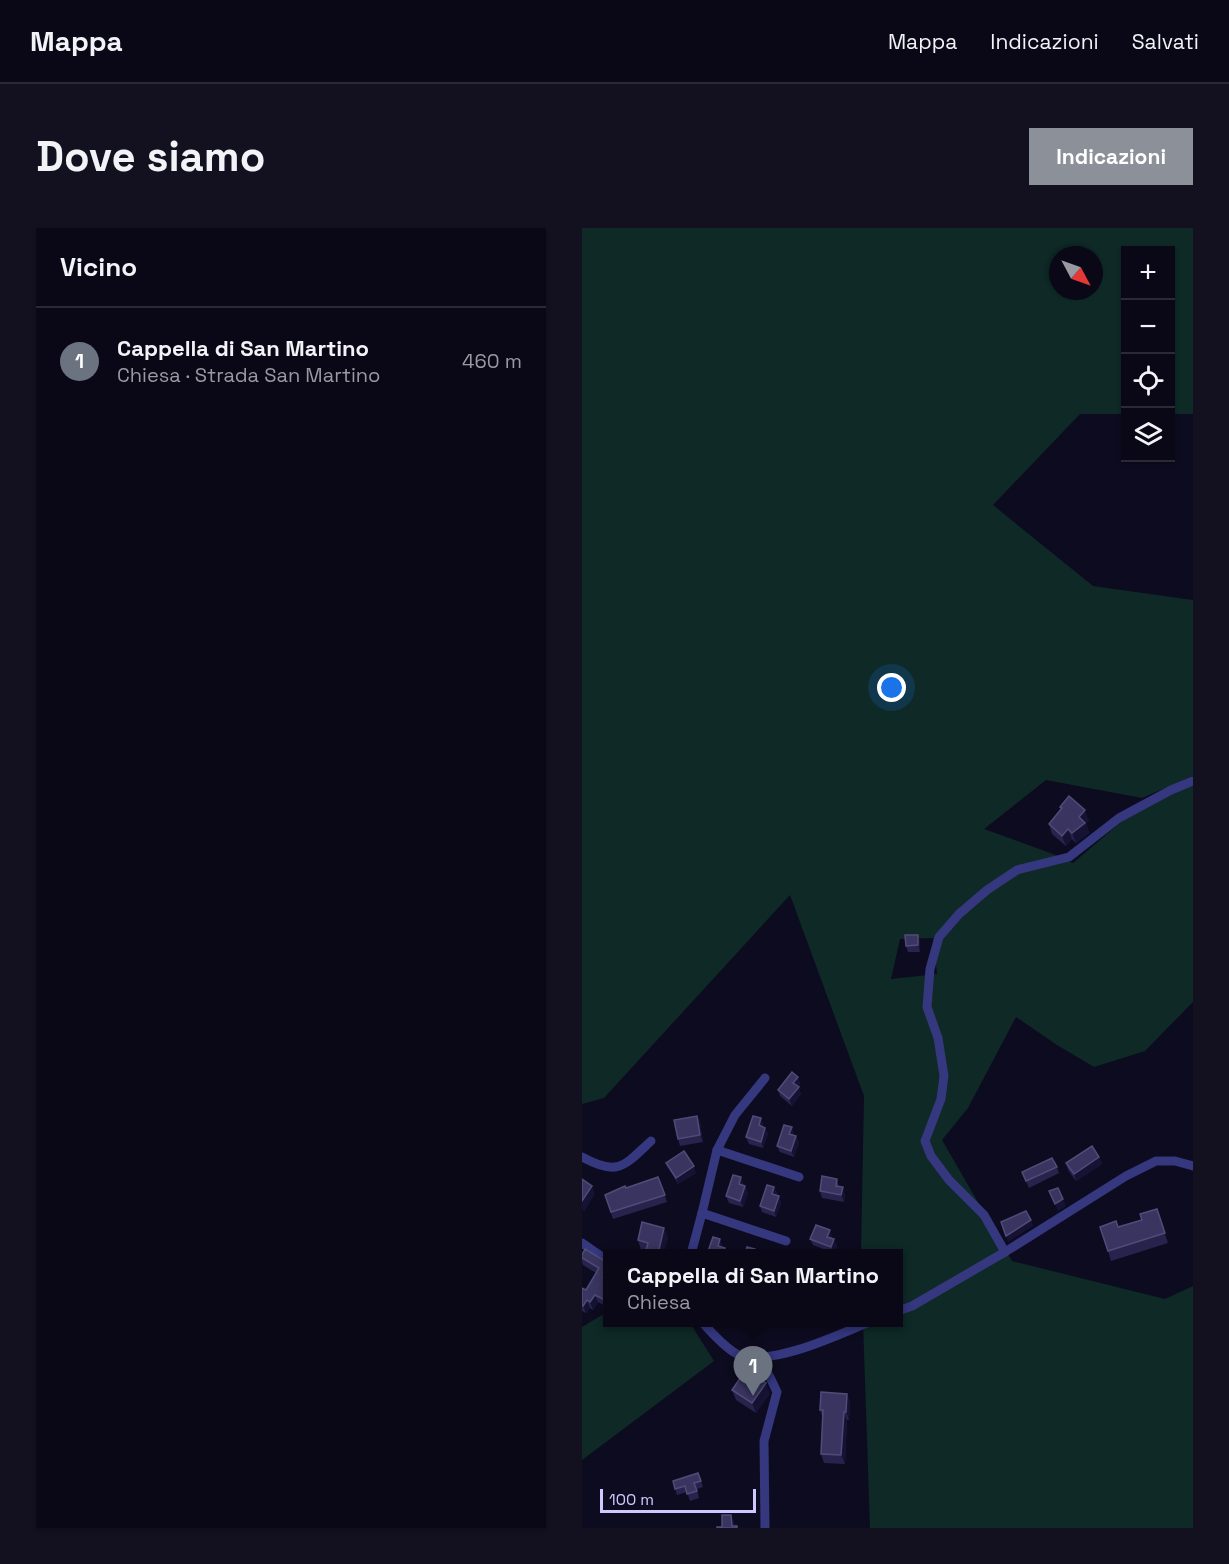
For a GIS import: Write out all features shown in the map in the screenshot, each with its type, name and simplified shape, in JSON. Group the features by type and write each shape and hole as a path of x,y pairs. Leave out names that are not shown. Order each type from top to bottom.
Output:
{"street":[{"path":"1005,1252 984,1215 949,1180 931,1156 925,1141 941,1099 944,1076 938,1038 927,1007 930,969 939,937 959,914 987,890 1017,870 1069,856 1119,818 1193,781"},
{"path":"693,1249 717,1150 735,1115 765,1078"},
{"path":"582,1157 596,1165 612,1169 625,1164 651,1141"},
{"path":"717,1150 799,1177"},
{"path":"903,1309 1005,1252 1126,1176 1156,1161 1174,1161 1193,1166"},
{"path":"702,1213 786,1241"},
{"path":"582,1243 603,1258"},
{"path":"706,1327 736,1354 764,1358 814,1344 859,1327"},
{"path":"764,1358 765,1366 777,1392 764,1441 765,1528"}],"green space":[{"path":"582,228 1193,228 1193,414 1175,414 1175,246 1121,246 1121,414 1080,414 993,505 1093,586 1193,600 1193,776 1142,798 1046,780 984,829 1073,863 1121,822 1167,795 1193,784 1193,1002 1145,1051 1094,1067 1016,1017 968,1108 942,1140 1012,1261 1165,1299 1193,1286 1193,1528 870,1528 863,1327 903,1327 903,1249 861,1249 864,1096 790,895 604,1098 582,1104","holes":["933,938 937,974 891,979 900,939"]},
{"path":"603,1314 603,1327 693,1327 714,1361 582,1460 582,1327"}],"building":[{"path":"1069,796 1085,810 1079,817 1085,823 1072,833 1068,829 1062,836 1049,824"},
{"path":"905,935 918,935 918,945 906,946"},
{"path":"792,1072 798,1077 793,1083 799,1087 789,1099 778,1090"},
{"path":"697,1116 700,1135 678,1139 674,1120"},
{"path":"753,1116 761,1118 759,1125 765,1128 761,1142 746,1137"},
{"path":"784,1125 792,1127 789,1134 796,1136 791,1151 777,1146"},
{"path":"1092,1146 1099,1157 1074,1174 1066,1163"},
{"path":"684,1151 694,1166 676,1178 666,1163"},
{"path":"1052,1158 1057,1167 1026,1181 1022,1172"},
{"path":"733,1175 741,1177 739,1184 745,1186 740,1201 726,1196"},
{"path":"822,1176 837,1179 836,1186 843,1187 841,1195 820,1191"},
{"path":"658,1177 665,1195 611,1212 605,1195 625,1186 626,1188"},
{"path":"582,1179 592,1186 582,1201"},
{"path":"767,1185 774,1187 772,1194 779,1196 774,1211 760,1206"},
{"path":"1058,1188 1063,1199 1055,1204 1049,1191"},
{"path":"1157,1209 1165,1233 1108,1251 1100,1227 1116,1221 1118,1227 1142,1220 1140,1214"},
{"path":"1026,1211 1031,1220 1006,1236 1001,1222"},
{"path":"642,1222 664,1228 659,1249 646,1249 648,1243 638,1240"},
{"path":"816,1225 830,1230 827,1237 834,1239 831,1247 810,1239"},
{"path":"713,1237 720,1239 718,1246 725,1248 725,1249 709,1249"},
{"path":"585,1249 603,1260 603,1299 595,1295 583,1306 582,1288 586,1290 599,1268 582,1258"},
{"path":"747,1368 766,1383 752,1403 732,1390"},
{"path":"821,1392 847,1394 841,1455 821,1454 823,1410 820,1410"},
{"path":"698,1473 701,1481 694,1483 697,1491 687,1494 685,1486 675,1489 673,1481"},
{"path":"722,1515 731,1515 732,1526 737,1526 737,1528 717,1528 722,1527"}],"place":[{"name":"Cappella di San Martino","path":"753,1396"}]}
